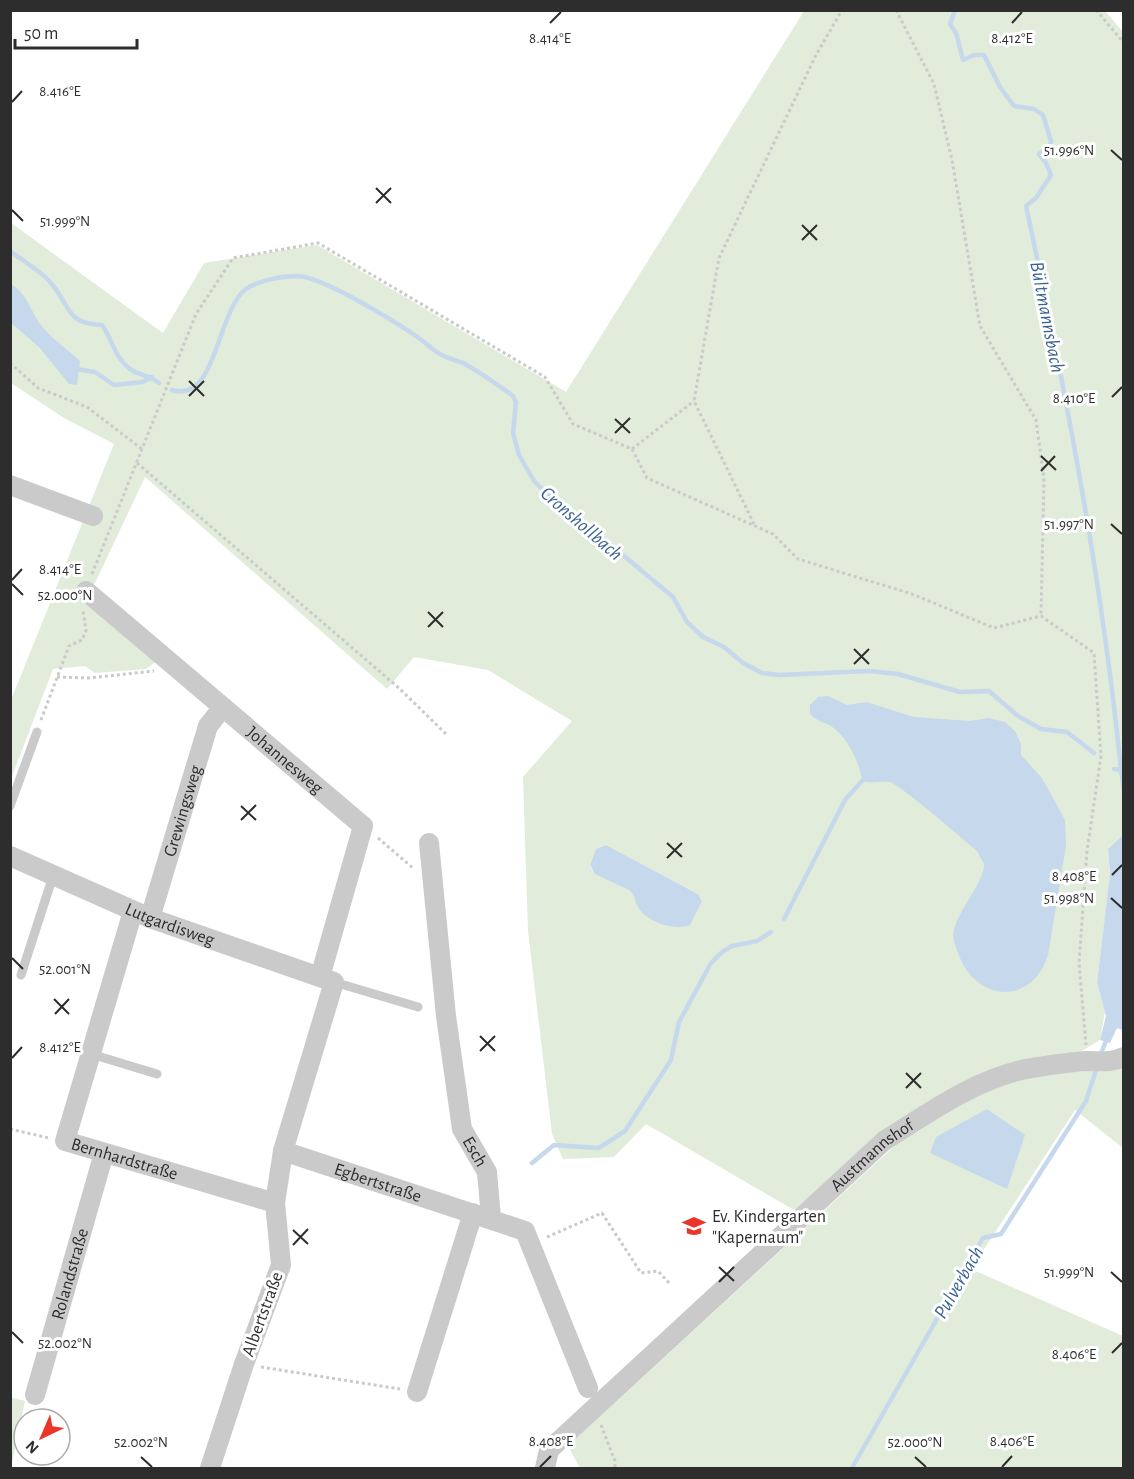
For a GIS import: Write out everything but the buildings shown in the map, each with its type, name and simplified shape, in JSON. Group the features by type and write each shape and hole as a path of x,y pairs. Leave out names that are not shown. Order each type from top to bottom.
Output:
{"street":[{"path":"10,485 93,516"},
{"name":"Johannesweg","path":"86,591 363,826"},
{"name":"Grewingsweg","path":"142,914 208,726 223,707"},
{"path":"327,979 363,826"},
{"name":"Esch","path":"429,843 446,1016 462,1129 487,1172 482,1215"},
{"name":"Lutgardisweg","path":"10,856 142,914 327,979"},
{"name":"Bernhardstraße","path":"142,914 90,1054 65,1142 275,1203"},
{"name":"Albertstraße","path":"210,1468 244,1364 281,1266 275,1203 283,1151 327,979"},
{"name":"Austmannshof","path":"545,1468 549,1450 592,1397 884,1142 939,1105 1008,1074 1031,1068 1103,1061"},
{"name":"Egbertstraße","path":"283,1151 482,1215"},
{"name":"Rolandstraße","path":"35,1395 104,1153"},
{"path":"417,1392 482,1215 525,1231 592,1397"}],"lane":[{"path":"10,806 37,732"},
{"path":"21,975 53,876"},
{"path":"327,979 418,1007"},
{"path":"90,1054 157,1074"}],"path":[{"path":"755,525 694,401 719,258 816,55 842,10"},
{"path":"896,10 934,84 952,160 980,326 1036,420 1044,479 1041,616"},
{"path":"1096,10 1124,43"},
{"path":"37,732 69,646 82,640 86,631 82,614 86,591 196,314 233,258 318,243 545,376 573,424 632,449 647,478 773,534 798,558 912,594 994,628 1041,616 1094,652 1101,756 1087,851 1079,963 1103,1061"},
{"path":"10,363 38,388 87,407 142,449"},
{"path":"632,449 694,401"},
{"path":"136,463 400,689 447,735"},
{"path":"57,677 89,678 151,673 172,663"},
{"path":"363,826 432,884"},
{"path":"10,1129 65,1142"},
{"path":"531,1243 602,1213 641,1273 658,1271 669,1283"},
{"path":"244,1364 417,1392"},
{"path":"592,1397 615,1461 615,1468"}],"green space":[{"path":"804,11 1105,11 1123,32 1124,834 1108,849 1110,877 1097,983 1105,1012 1100,1040 1080,1052 1034,1059 880,1136 794,1210 646,1124 614,1157 563,1159 552,1134 528,931 523,777 572,721 488,670 414,657 387,689 145,477 95,583 81,597 157,661 146,669 95,673 85,666 53,669 11,779 11,700 114,444 64,418 11,383 11,223 163,333 204,263 317,245 566,392","holes":["606,845 698,894 702,901 638,907 634,893 592,870 590,865 596,849"]},
{"path":"1123,1066 1123,1148 1075,1110 971,1269 1123,1336 1123,1468 580,1468 568,1446 900,1141 947,1112 997,1087 1043,1074"},
{"path":"10,1397 25,1401 24,1407 12,1407 12,1463 10,1468"}],"water":[{"path":"10,283 25,298 45,330 80,361 77,385 69,384 39,347 11,323"},
{"path":"828,696 847,705 866,702 914,717 970,721 989,718 1005,722 1015,731 1021,744 1021,755 1042,778 1065,820 1066,846 1048,955 1040,972 1030,984 1017,990 1003,992 990,989 977,981 966,969 953,935 959,917 983,871 984,864 978,852 896,785 890,782 862,781 856,761 845,739 832,727 810,714 810,705 818,697"},
{"path":"1123,835 1123,1030 1117,1028 1110,1043 1100,1040 1106,1016 1097,983 1110,874 1108,849"},
{"path":"606,845 698,894 702,901 690,925 677,927 654,921 642,912 629,890 595,874 590,865 596,849"},
{"path":"987,1109 1025,1135 1007,1189 930,1153 936,1137"}],"waterway":[{"name":"Bültmannsbach","path":"955,10 950,24 956,33 963,60 974,55 984,55 1000,87 1014,106 1034,109 1043,115 1051,141 1050,146 1039,154 1051,175 1036,198 1026,206 1055,346 1093,557 1121,770"},
{"name":"Cronshollbach","path":"10,251 47,279 58,292 70,313 81,321 102,325 117,354 125,364 133,371 159,383"},
{"name":"Cronshollbach","path":"172,390 187,391 198,383 215,353 228,316 246,289 278,278 292,276 309,278 341,291 376,311 447,358 463,363 513,396 516,402 513,433 519,455 534,481 571,517 599,535 673,597 687,622 703,637 724,647 743,663 762,673 779,675 869,671 898,674 960,692 989,691 1018,716 1041,729 1067,732 1094,753"},
{"path":"76,369 95,372 114,385 142,382 152,377"},
{"name":"Cronshollbach","path":"1114,769 1121,770 1124,791"},
{"path":"784,919 845,800 862,781"},
{"path":"532,1163 554,1145 599,1148 625,1131 671,1060 679,1022 711,963 732,946 757,941 771,932"},
{"name":"Pulverbach","path":"1100,1056 1108,1036"},
{"name":"Pulverbach","path":"852,1468 983,1238 1001,1234 1086,1101 1097,1067"}],"place":[{"name":"Ev. Kindergarten \"Kapernaum\"","path":"694,1226"}]}
